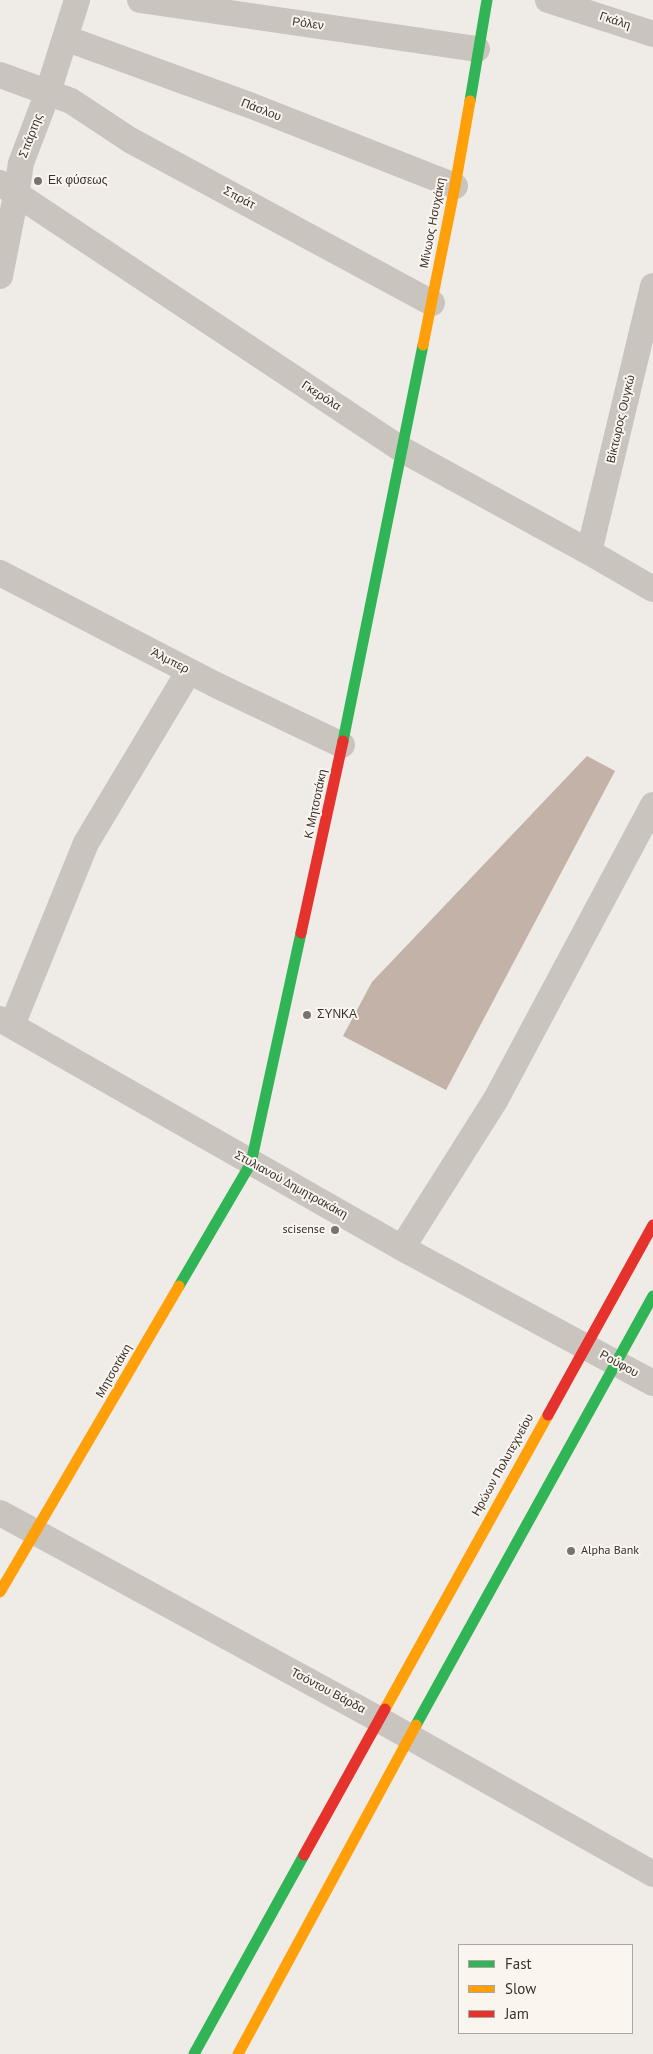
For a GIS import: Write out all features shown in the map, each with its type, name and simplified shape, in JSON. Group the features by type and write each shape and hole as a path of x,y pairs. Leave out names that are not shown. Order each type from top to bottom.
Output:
{"main road":[{"name":"Μίνωος Ησυχάκη","path":"401,449 455,186 477,49 487,0"},
{"name":"Κ Μητσοτάκη","path":"251,1163 342,745 401,449"},
{"name":"Μητσοτάκη","path":"0,1592 251,1163"},
{"name":"Ηρώων Πολυτεχνείου","path":"194,2054 653,1225"},
{"path":"238,2054 410,1736 653,1296"}],"street":[{"name":"Σπάρτης","path":"0,276 8,189 21,164 48,92 77,0"},
{"name":"Ρόλεν","path":"140,0 477,49"},
{"name":"Γκάλη","path":"548,0 653,34"},
{"name":"Πάσλου","path":"64,38 252,106 455,186"},
{"name":"Σπράτ","path":"0,75 71,101 130,140 432,303"},
{"name":"Γκερόλα","path":"8,189 401,449 653,589"},
{"name":"Βίκτωρος Ουγκώ","path":"589,552 653,286"},
{"name":"Άλμπερ","path":"0,573 189,671 342,745"},
{"path":"6,1022 86,843 189,671"},
{"path":"402,1248 496,1099 653,805"},
{"name":"Στυλιανού Δημητρακάκη","path":"6,1022 402,1248 585,1346"},
{"name":"Ρούφου","path":"585,1346 653,1383"},
{"name":"Τσόντου Βάρδα","path":"0,1513 410,1736 452,1762 653,1874"}],"building":[{"path":"587,756 615,771 446,1090 343,1036 372,982"}],"traffic: fast":[{"path":"470,101 487,0"},
{"path":"343,741 423,345"},
{"path":"179,1286 251,1163 301,933"},
{"path":"416,1725 653,1296"},
{"path":"194,2054 304,1855"}],"traffic: slow":[{"path":"423,345 470,101"},
{"path":"0,1592 179,1286"},
{"path":"385,1709 548,1415"},
{"path":"238,2054 416,1725"}],"traffic: jam":[{"path":"301,933 343,741"},
{"path":"548,1415 653,1225"},
{"path":"304,1855 385,1709"}],"place":[{"name":"Εκ φύσεως","path":"38,181"},
{"name":"ΣΥΝΚΑ","path":"307,1015"},
{"name":"scisense","path":"335,1230"},
{"name":"Alpha Bank","path":"571,1551"}]}
